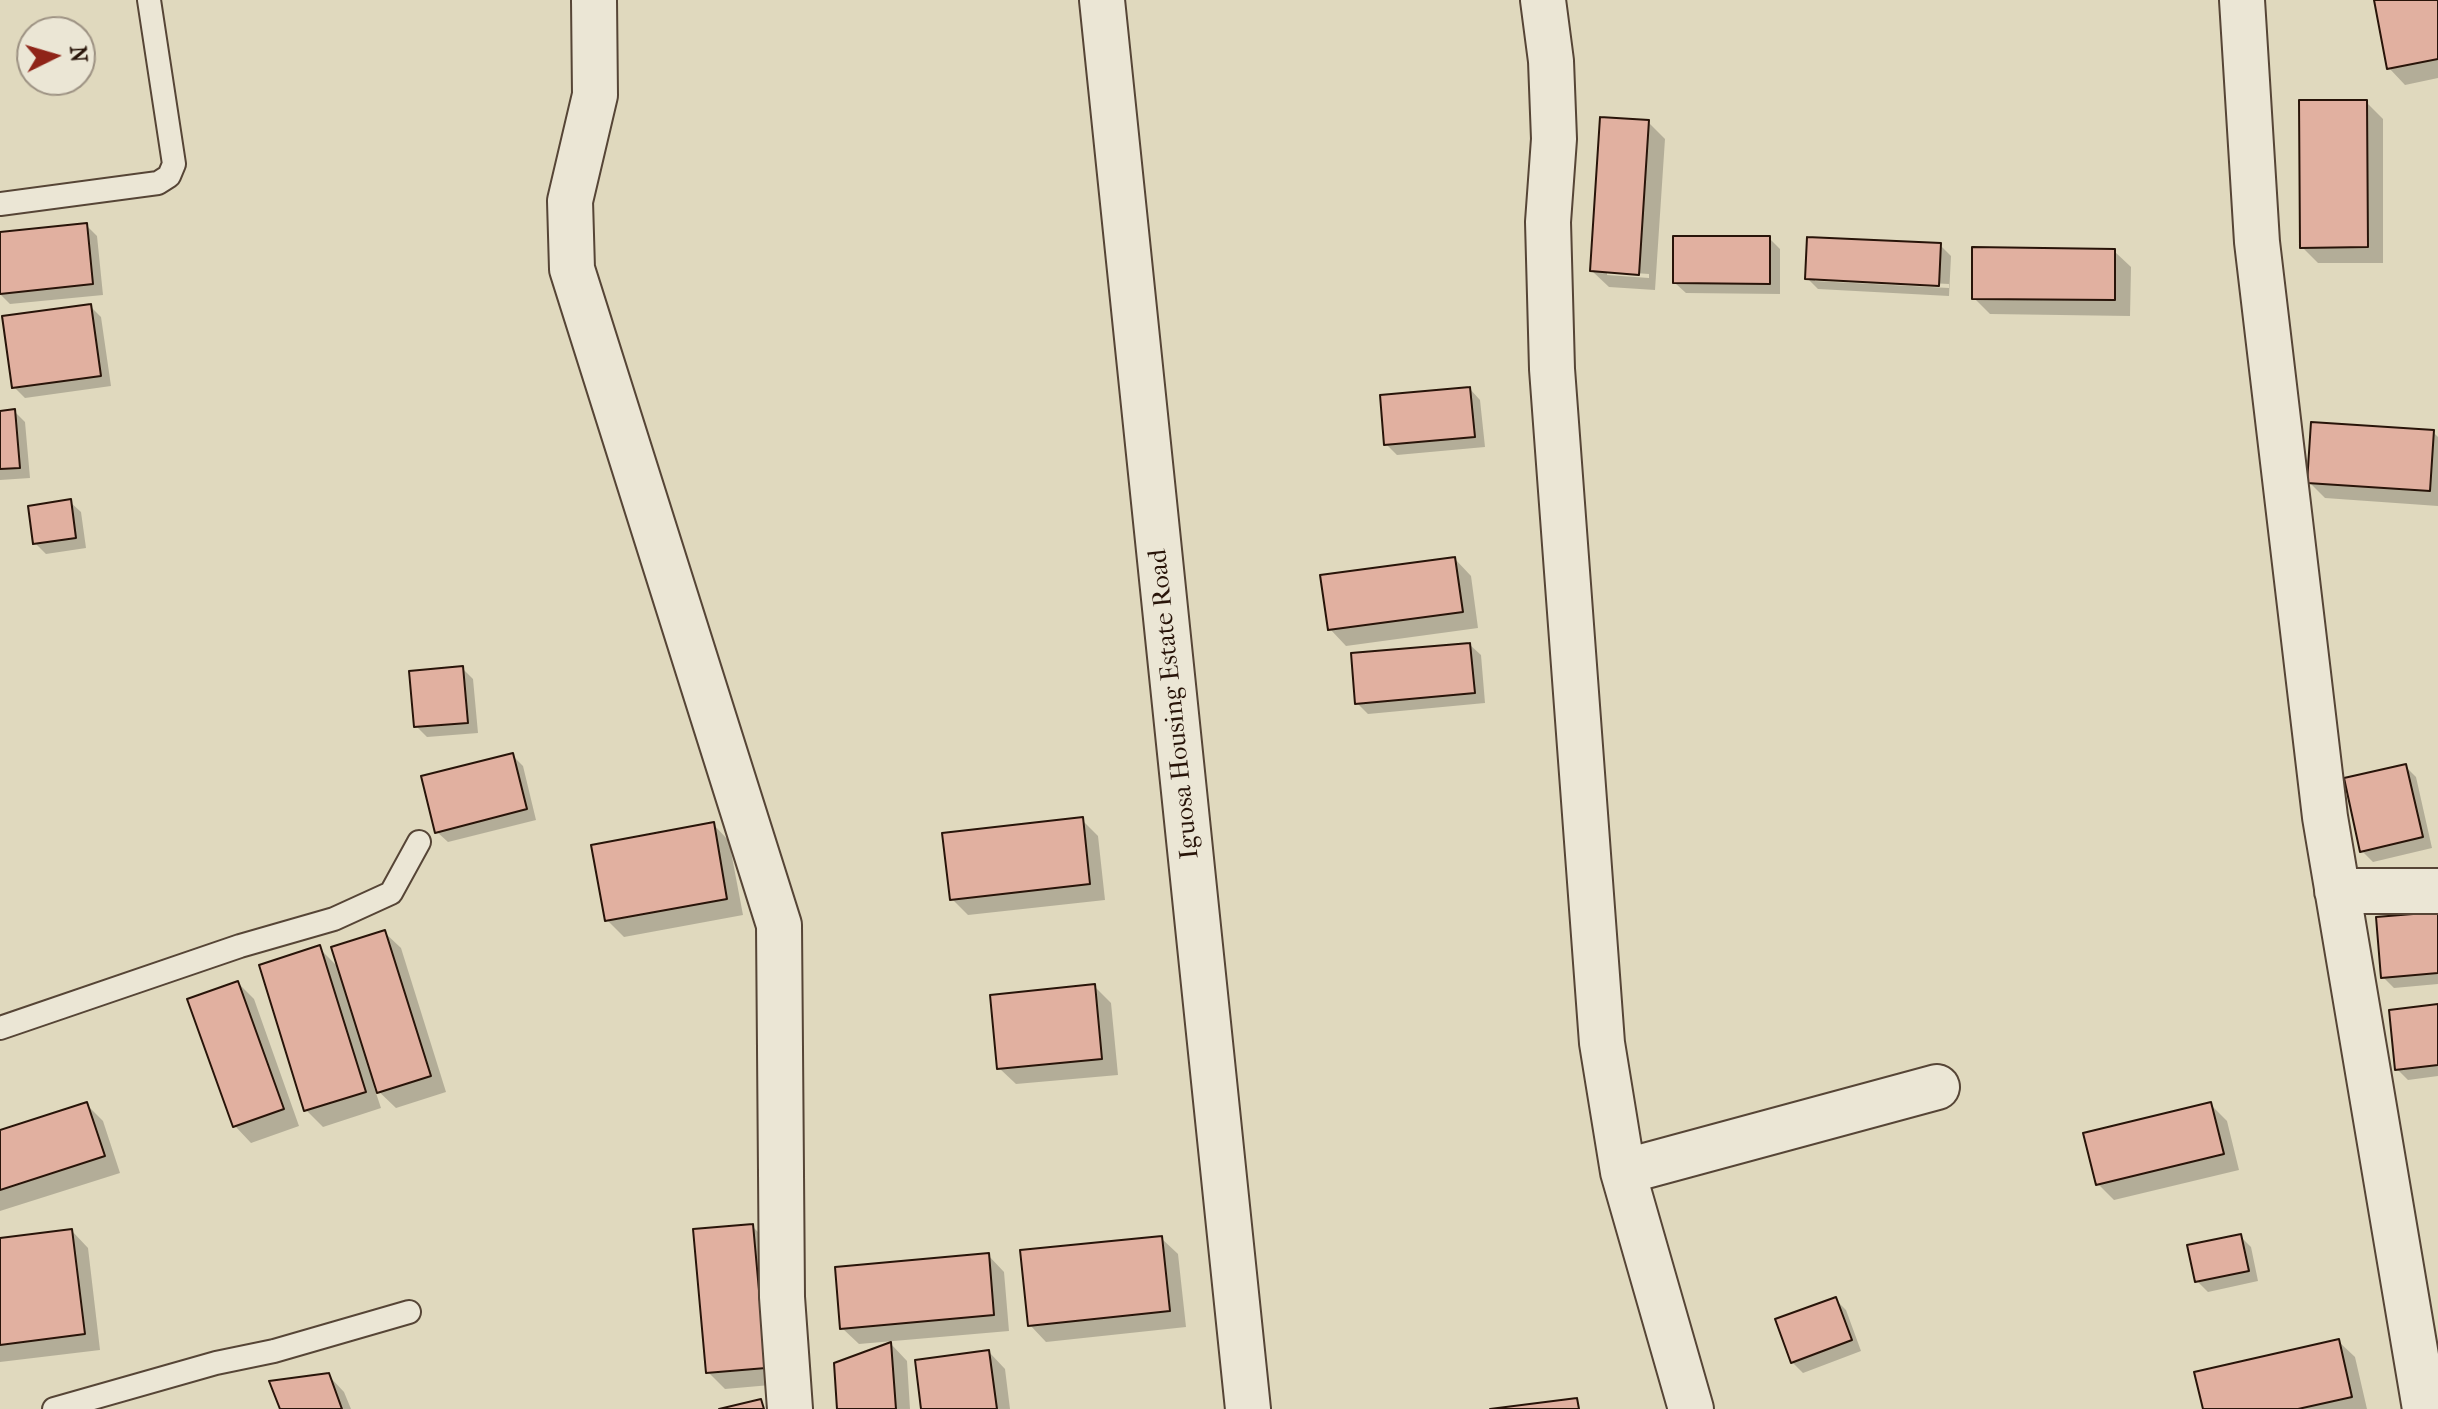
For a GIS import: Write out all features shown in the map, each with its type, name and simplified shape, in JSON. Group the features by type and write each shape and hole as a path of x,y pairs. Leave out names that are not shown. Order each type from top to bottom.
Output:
{"street":[{"path":"594,0 595,95 570,201 572,269 779,925 782,1282 790,1409"},
{"name":"Iguosa Housing Estate Road","path":"1102,0 1248,1409"},
{"path":"1543,0 1551,61 1554,139 1548,222 1552,369 1602,1043 1623,1172 1691,1409"},
{"path":"2242,0 2257,242 2325,817 2425,1409"},
{"path":"2337,891 2438,891"},
{"path":"1623,1172 1937,1087"}],"lane":[{"path":"0,204 158,183 169,176 174,164 149,0"},
{"path":"0,1028 348,912 391,893 419,842"},
{"path":"54,1409 409,1312"}],"building":[{"path":"2374,0 2438,0 2438,59 2387,69"},
{"path":"2299,100 2367,100 2368,247 2300,248"},
{"path":"1600,117 1649,120 1639,275 1590,271"},
{"path":"87,223 93,284 0,294 0,232"},
{"path":"1673,236 1770,236 1770,284 1673,283"},
{"path":"1807,237 1941,243 1939,286 1805,279"},
{"path":"1972,247 2115,249 2115,300 1972,299"},
{"path":"91,304 101,376 12,388 2,316"},
{"path":"1470,387 1475,437 1384,445 1380,395"},
{"path":"15,409 20,468 0,469 0,411"},
{"path":"2311,422 2434,430 2430,491 2307,483"},
{"path":"71,499 76,538 33,544 28,506"},
{"path":"1455,557 1463,612 1328,630 1320,575"},
{"path":"1470,643 1475,693 1355,704 1351,653"},
{"path":"463,666 468,723 414,727 409,671"},
{"path":"513,753 527,809 435,833 421,776"},
{"path":"2406,764 2423,837 2360,852 2344,778"},
{"path":"1083,817 1090,884 950,900 942,833"},
{"path":"714,822 727,899 605,921 591,845"},
{"path":"2438,912 2438,973 2381,978 2376,917"},
{"path":"385,930 431,1076 377,1093 331,947"},
{"path":"320,945 366,1092 304,1111 259,965"},
{"path":"238,981 284,1109 233,1127 187,999"},
{"path":"1095,984 1102,1059 997,1069 990,995"},
{"path":"2438,1004 2438,1065 2395,1070 2389,1010"},
{"path":"87,1102 105,1156 0,1190 0,1130"},
{"path":"2211,1102 2224,1154 2096,1185 2083,1133"},
{"path":"753,1224 766,1368 706,1373 693,1229"},
{"path":"72,1229 85,1334 0,1345 0,1238"},
{"path":"2241,1234 2249,1271 2195,1282 2187,1245"},
{"path":"1162,1236 1170,1311 1028,1326 1020,1250"},
{"path":"989,1253 994,1315 840,1329 835,1267"},
{"path":"1836,1297 1852,1340 1791,1363 1775,1319"},
{"path":"2339,1339 2352,1397 2298,1409 2203,1409 2194,1372"},
{"path":"891,1342 896,1409 837,1409 834,1363"},
{"path":"989,1350 997,1409 921,1409 915,1360"},
{"path":"329,1373 342,1409 280,1409 269,1381"},
{"path":"1577,1398 1579,1409 1490,1409"},
{"path":"761,1399 764,1409 719,1409"}]}
